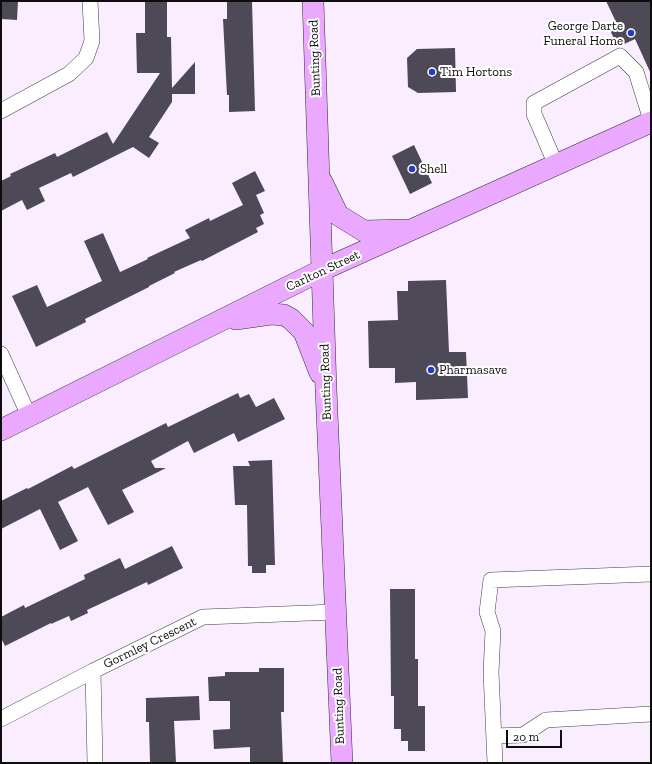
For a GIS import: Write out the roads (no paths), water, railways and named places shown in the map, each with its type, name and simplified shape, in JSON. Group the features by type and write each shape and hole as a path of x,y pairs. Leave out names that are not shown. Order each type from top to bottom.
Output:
{"main road":[{"name":"Bunting Road","path":"313,1 326,389 342,763"},
{"name":"Carlton Street","path":"1,430 322,270 651,121"},
{"path":"319,176 338,215 364,230 413,229"},
{"path":"218,322 271,314 284,315 304,332 326,389"}],"street":[{"path":"1,111 69,74 86,58 92,41 90,1"},
{"path":"556,165 534,114 534,103 620,56 636,72 651,121"},
{"path":"1,354 29,416"},
{"path":"495,763 491,672 493,631 487,612 491,580 651,574"},
{"name":"Gormley Crescent","path":"1,719 93,671 203,617 336,612"},
{"path":"93,671 95,763"},
{"path":"494,736 523,735 546,720 651,714"}],"place":[{"name":"George Darte Funeral Home","path":"631,33"},
{"name":"Tim Hortons","path":"432,72"},
{"name":"Shell","path":"412,169"},
{"name":"Pharmasave","path":"431,370"}]}
